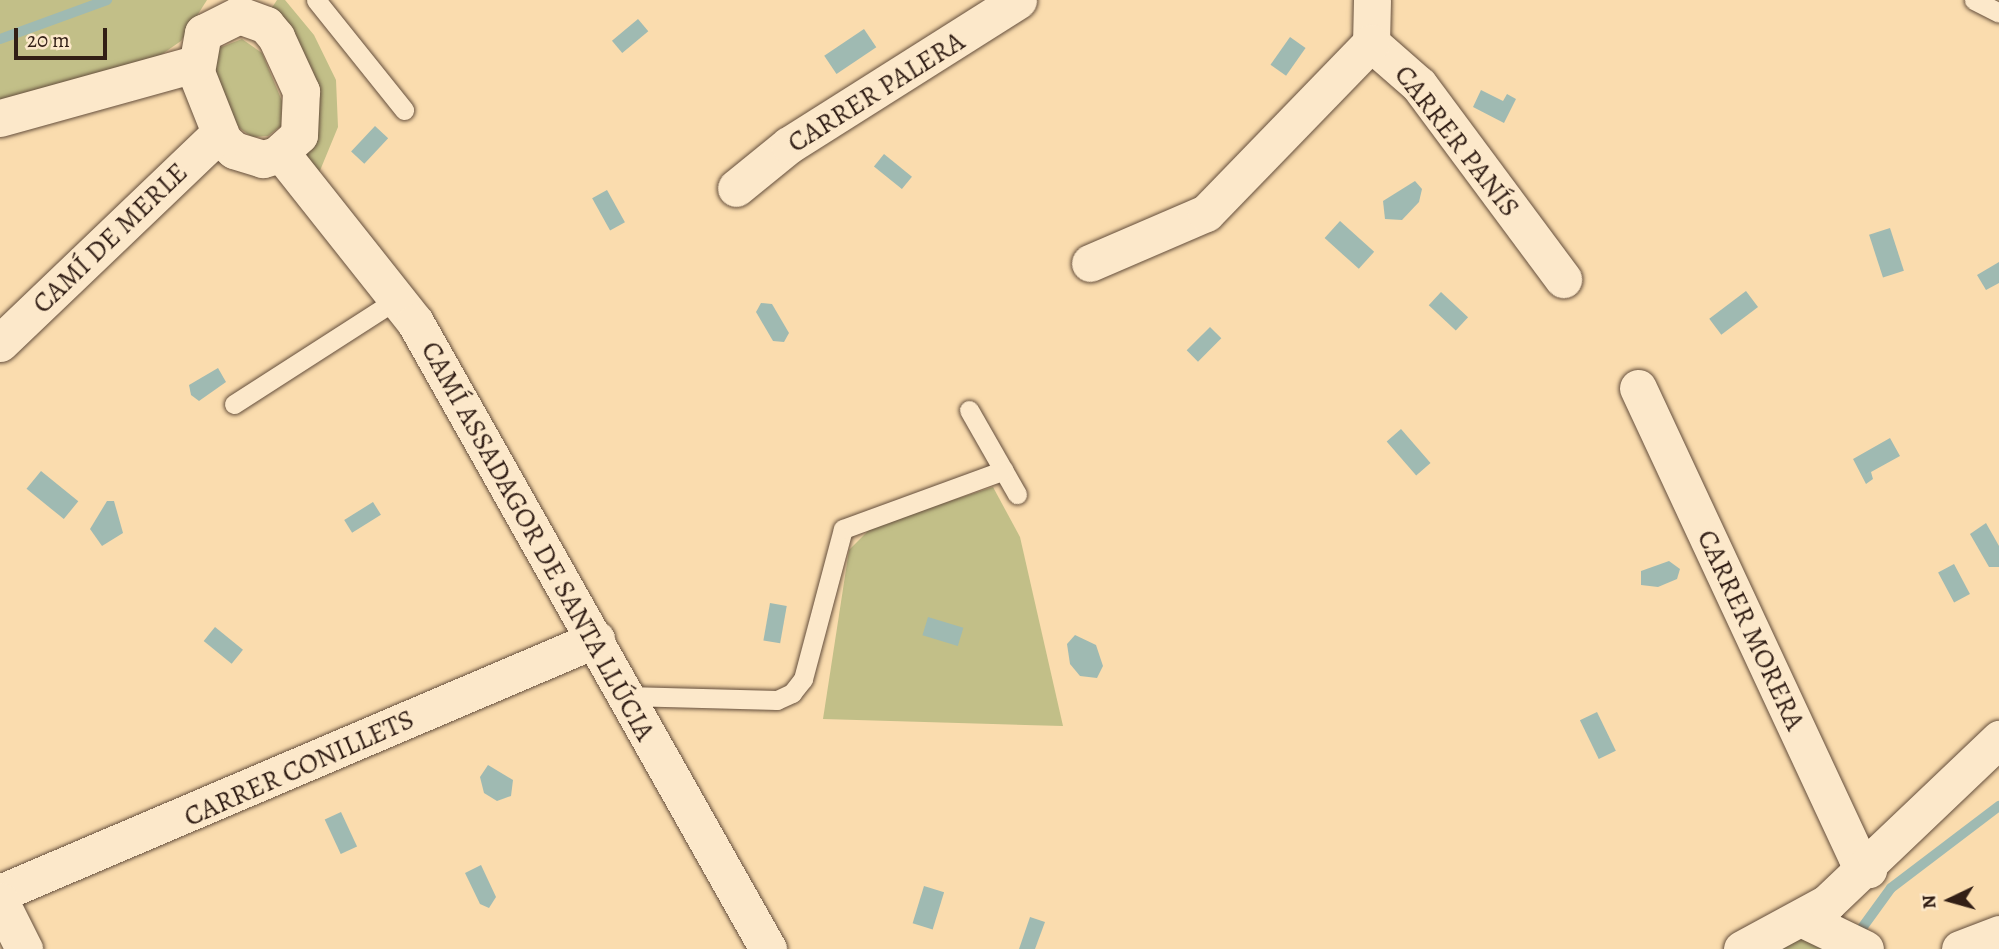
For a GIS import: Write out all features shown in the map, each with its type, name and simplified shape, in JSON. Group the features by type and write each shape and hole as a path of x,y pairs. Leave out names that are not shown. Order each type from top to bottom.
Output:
{"street":[{"name":"CARRER PALERA","path":"736,188 789,145 1018,0"},
{"name":"CARRER PANÍS","path":"1372,0 1371,43 1419,85 1563,279"},
{"path":"234,8 276,37 300,91 299,135 281,153 247,157 220,132 195,64 203,33 234,8"},
{"path":"1090,262 1206,213 1371,43"},
{"path":"0,118 195,64"},
{"name":"CAMÍ DE MERLE","path":"0,343 220,132"},
{"name":"CAMÍ ASSADAGOR DE SANTA LLÚCIA","path":"281,153 399,298 596,639 768,949"},
{"name":"CARRER MORERA","path":"1638,388 1857,858 1868,869"},
{"name":"CARRER CONILLETS","path":"0,893 596,639"},
{"path":"1742,949 1801,918 1868,869 1999,739"},
{"path":"0,901 24,949"},
{"path":"1801,918 1865,949"},
{"path":"1959,949 1999,934"}],"lane":[{"path":"316,0 404,110"},
{"path":"1974,0 1999,13"},
{"path":"234,404 399,298"},
{"path":"968,410 1017,494"},
{"path":"627,696 778,701 792,693 803,679 843,529 1004,471"}],"shaded area":[{"path":"0,0 207,0 181,41 158,57 0,107"},
{"path":"277,0 285,0 314,35 336,80 338,127 319,173 304,154 319,114 313,71 271,9"},
{"path":"242,39 262,53 282,101 281,126 268,136 252,137 238,127 215,72 219,48"},
{"path":"993,487 1020,537 1063,726 823,719 849,550 873,526"},
{"path":"1805,935 1837,949 1776,949"}],"water":[{"path":"638,19 648,31 622,53 612,41"},
{"path":"864,29 876,47 837,74 824,56"},
{"path":"1290,37 1306,48 1286,76 1270,65"},
{"path":"1481,90 1503,101 1507,94 1516,99 1504,123 1473,107"},
{"path":"375,126 388,138 364,164 351,152"},
{"path":"884,154 912,177 902,189 874,166"},
{"path":"1415,181 1422,189 1419,202 1402,220 1385,219 1383,201"},
{"path":"607,190 625,222 610,231 592,198"},
{"path":"1340,221 1374,252 1359,269 1325,238"},
{"path":"1890,228 1904,271 1883,278 1869,235"},
{"path":"1999,262 1999,283 1986,290 1977,275"},
{"path":"1746,291 1758,307 1721,335 1709,319"},
{"path":"1441,292 1468,317 1456,330 1429,305"},
{"path":"761,303 772,304 789,333 784,342 773,341 756,312"},
{"path":"1210,327 1221,338 1198,362 1187,350"},
{"path":"218,368 226,382 199,401 191,395 189,385"},
{"path":"1401,429 1431,463 1416,475 1387,441"},
{"path":"1890,438 1900,456 1871,472 1873,479 1866,484 1853,459"},
{"path":"41,471 78,501 64,519 27,489"},
{"path":"107,501 114,501 123,533 102,546 90,529"},
{"path":"373,502 381,515 352,533 344,520"},
{"path":"1986,523 1999,546 1999,567 1989,567 1970,534"},
{"path":"1669,561 1680,569 1677,579 1658,587 1641,585 1641,571"},
{"path":"1954,564 1970,594 1954,602 1938,572"},
{"path":"770,603 787,606 780,643 763,640"},
{"path":"928,617 963,628 958,646 922,635"},
{"path":"215,627 243,650 232,664 204,641"},
{"path":"1075,635 1096,645 1103,666 1097,678 1080,676 1070,664 1067,644"},
{"path":"1597,712 1616,751 1599,759 1580,720"},
{"path":"488,765 513,780 511,796 497,801 484,793 480,777"},
{"path":"341,812 357,846 341,854 325,820"},
{"path":"481,865 496,897 489,908 480,904 465,873"},
{"path":"924,886 944,892 933,929 913,923"},
{"path":"1030,917 1045,922 1035,949 1019,949"}],"waterway":[{"path":"0,39 107,0"},
{"path":"1862,928 1891,888 1999,806"}]}
